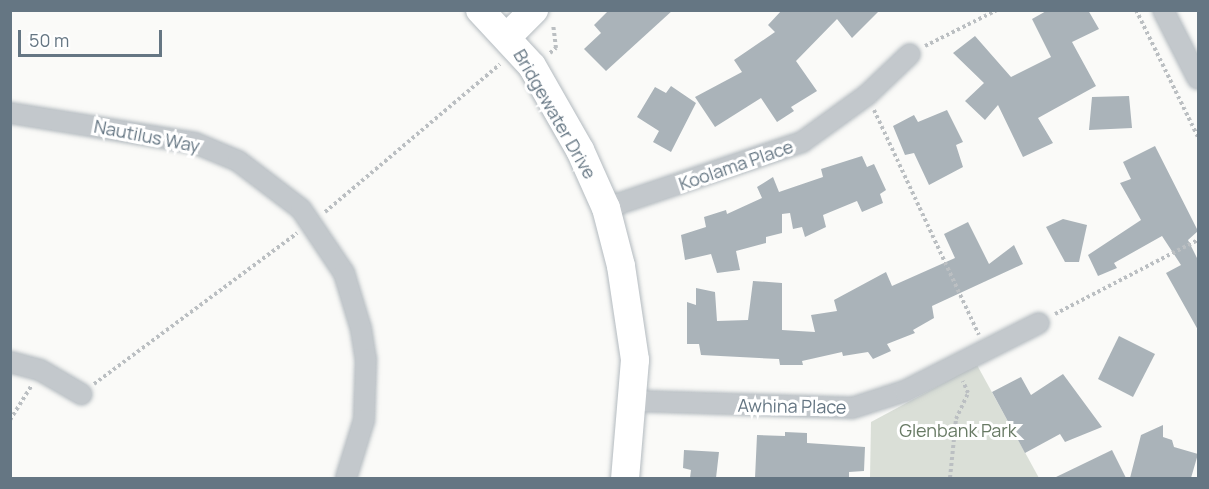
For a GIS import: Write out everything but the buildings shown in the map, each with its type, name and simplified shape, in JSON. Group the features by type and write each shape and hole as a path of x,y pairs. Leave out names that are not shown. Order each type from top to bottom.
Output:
{"street":[{"path":"1163,10 1198,79"},
{"name":"Bridgewater Drive","path":"507,17 568,90 614,205 646,300 643,478"},
{"name":"Koolama Place","path":"614,205 784,151 867,95 910,54"},
{"name":"Nautilus Way","path":"10,113 195,143 238,161 301,209 344,273 361,329 366,359 364,420 346,478"},
{"name":"Awhina Place","path":"643,401 852,408 890,397 1039,323"},
{"path":"10,362 40,370 81,394"},
{"name":"Bridgewater Drive","path":"625,478 643,401"}],"path":[{"path":"910,54 997,10"},
{"path":"1136,10 1198,137"},
{"path":"867,95 985,349"},
{"path":"1039,323 1198,240"},
{"path":"950,478 956,419 968,393 957,364"},
{"path":"10,420 40,370"}],"green space":[{"name":"Glenbank Park","path":"977,365 1039,478 870,478 871,422"}]}
